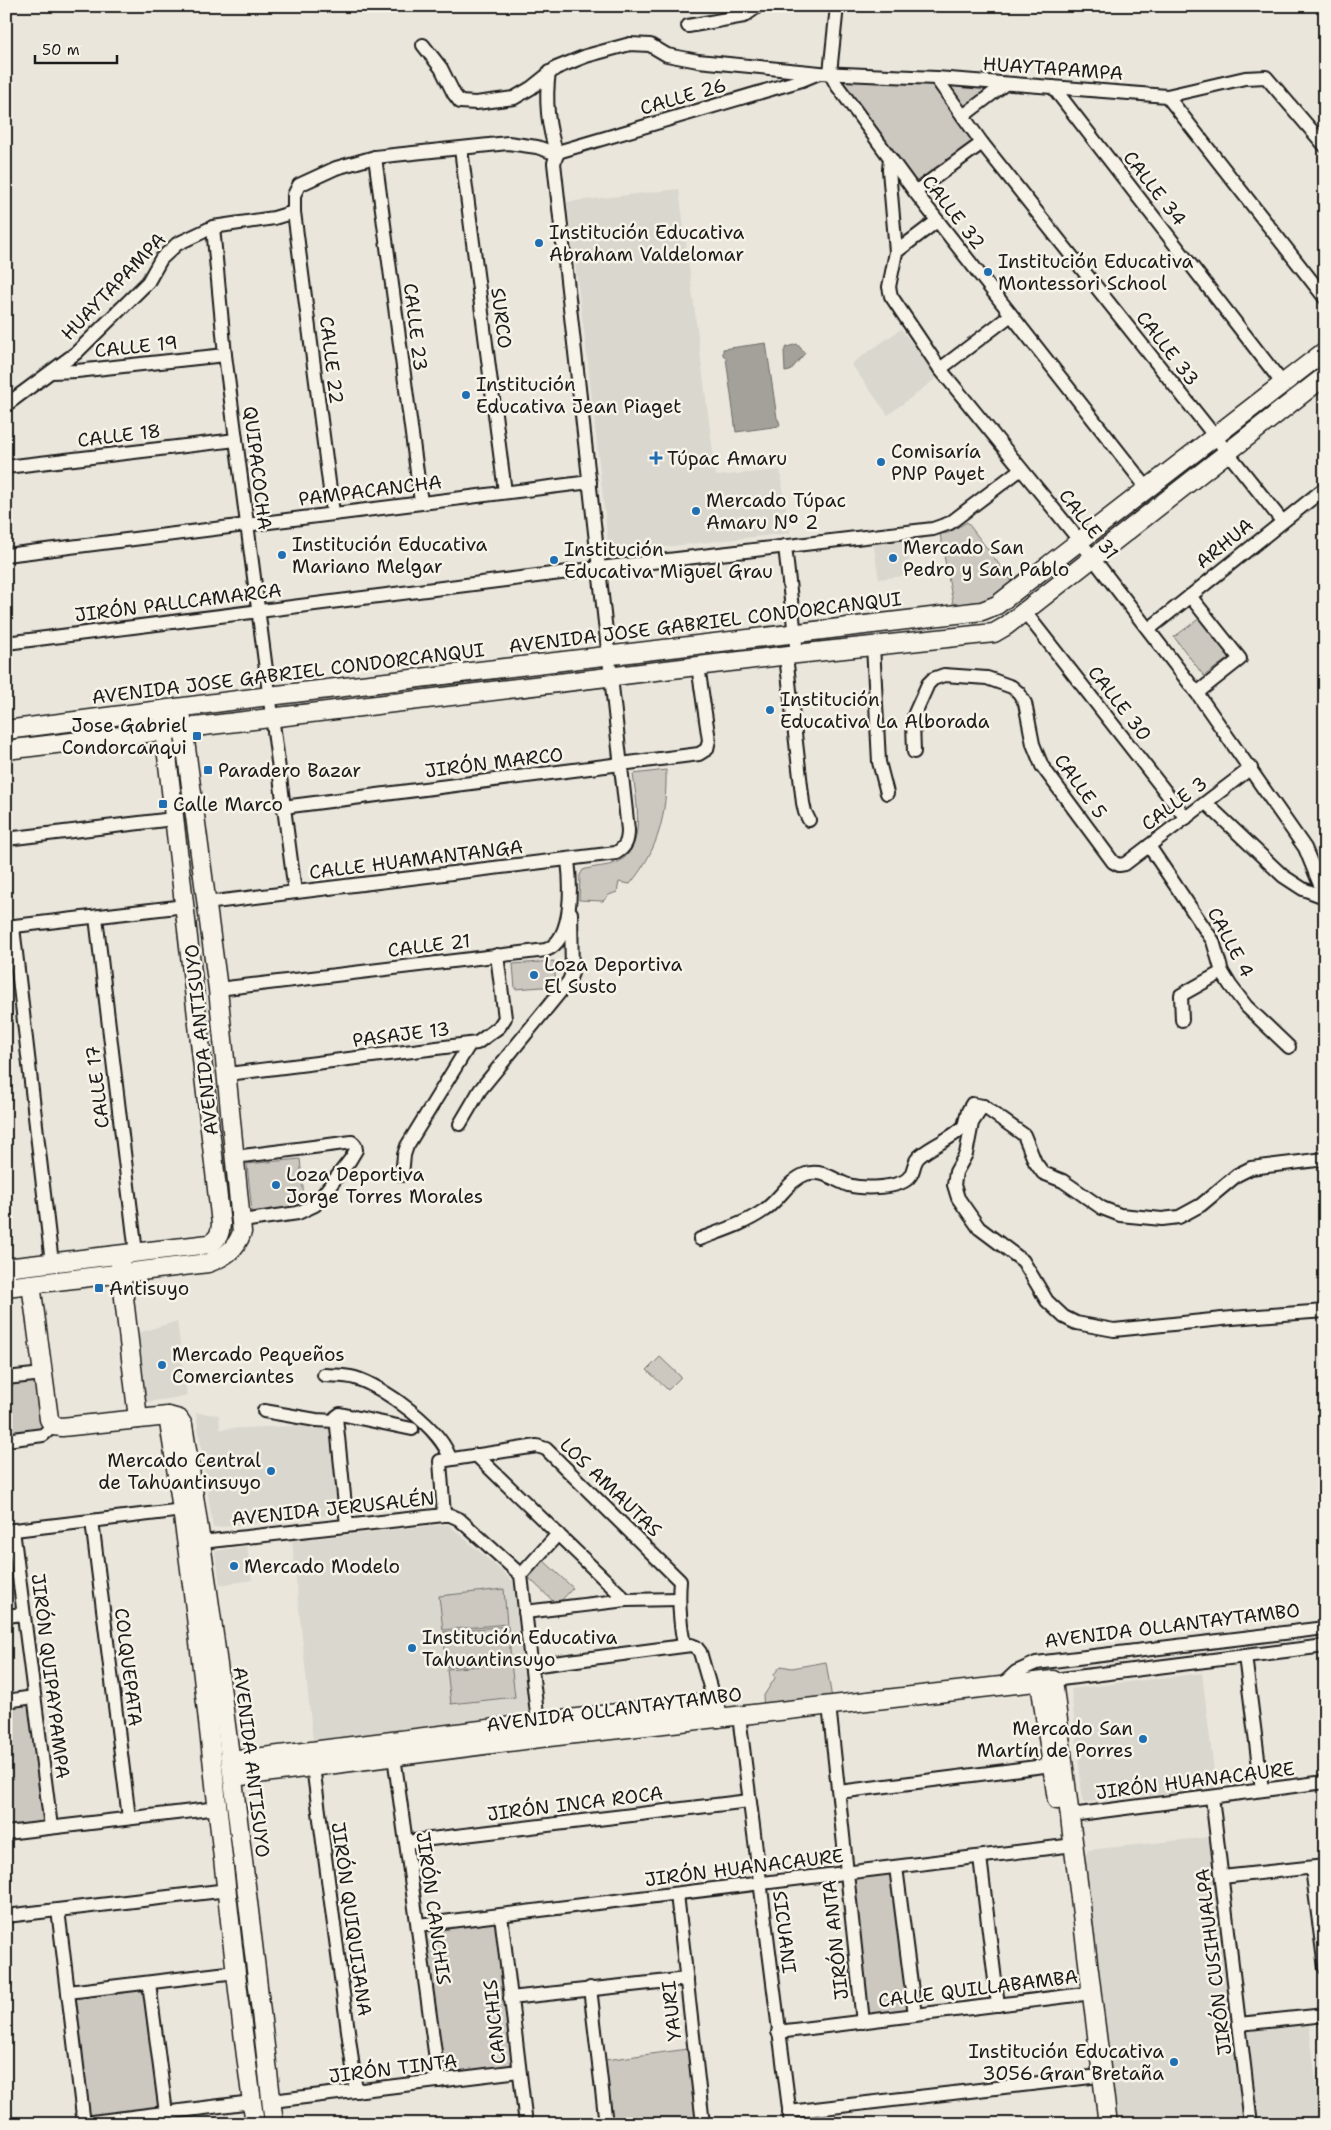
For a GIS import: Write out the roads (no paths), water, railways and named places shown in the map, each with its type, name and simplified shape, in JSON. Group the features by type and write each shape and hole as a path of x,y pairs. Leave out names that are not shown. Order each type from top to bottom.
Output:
{"main road":[{"name":"AVENIDA JOSE GABRIEL CONDORCANQUI","path":"6,730 269,696 982,612 997,605 1325,351"},
{"path":"6,750 873,645 994,633 1006,626 1325,376"},
{"name":"AVENIDA ANTISUYO","path":"6,1287 208,1263 230,1252 238,1242 242,1232 228,1074 218,989 180,708"},
{"name":"AVENIDA ANTISUYO","path":"127,1254 209,1244 217,1239 220,1234 221,1224 161,711"},
{"path":"6,1268 127,1254 121,1273 138,1419"},
{"path":"31,1284 49,1419 53,1426 62,1427 168,1416"},
{"name":"AVENIDA ANTISUYO","path":"255,2124 183,1510 168,1416 179,1419 183,1425 202,1542 232,1769 274,2124"},
{"path":"1047,1681 1052,1765 1068,1846 1086,1993 1108,2124"},
{"path":"1047,1681 1071,1815 1068,1846"},
{"name":"AVENIDA OLLANTAYTAMBO","path":"232,1769 716,1710 738,1716 1047,1681"},
{"path":"1086,1993 1091,2077 1097,2124"}],"street":[{"path":"688,26 744,16 758,6"},
{"path":"825,73 837,6"},
{"name":"HUAYTAPAMPA","path":"423,44 441,68 460,102 476,103 514,98 531,88 549,72 586,56 630,44 650,44 667,55 680,59 825,73 936,78 1167,96 1245,78 1266,78 1325,146"},
{"path":"549,72 546,92 548,114 552,139 557,154 554,163 621,765"},
{"name":"CALLE 26","path":"557,154 561,151 825,73"},
{"name":"CALLE 32","path":"825,73 836,84 937,221 1147,488"},
{"name":"CALLE 33","path":"936,78 982,143 1282,520"},
{"path":"963,116 1005,84"},
{"name":"CALLE 34","path":"1053,87 1283,384"},
{"path":"1167,96 1325,298"},
{"path":"294,212 294,195 299,185 336,168 375,157 508,143 537,146 557,154"},
{"path":"915,192 982,143"},
{"name":"SURCO","path":"461,149 505,492"},
{"name":"CALLE 23","path":"375,157 421,502"},
{"name":"CALLE 31","path":"890,158 889,170 896,252 890,288 891,296 940,369 1079,540 1197,693 1305,848 1324,897"},
{"name":"HUAYTAPAMPA","path":"6,405 76,353 148,282 160,259 177,244 213,227 274,218 294,212"},
{"name":"CALLE 22","path":"294,212 333,513"},
{"path":"896,252 937,221"},
{"name":"QUIPACOCHA","path":"213,227 224,355 295,892"},
{"path":"940,369 1011,315"},
{"name":"CALLE 19","path":"51,372 77,371 224,355"},
{"name":"CALLE 18","path":"6,467 236,440"},
{"name":"JIRÓN PALLCAMARCA","path":"6,643 942,527 1021,470"},
{"name":"PAMPACANCHA","path":"6,555 590,482"},
{"name":"ARHUA","path":"1149,629 1282,520 1325,488"},
{"path":"785,546 795,634 792,655 803,803 804,812 809,820"},
{"path":"1190,596 1240,659 1197,693"},
{"name":"CALLE 30","path":"1024,611 1186,818"},
{"path":"873,645 879,762 887,793"},
{"name":"JIRÓN MARCO","path":"283,807 699,754 707,749 709,740 698,666"},
{"name":"CALLE 5","path":"914,752 915,713 928,684 933,678 944,675 987,678 1004,683 1018,693 1026,707 1033,744 1042,766 1113,862 1119,865"},
{"name":"CALLE HUAMANTANGA","path":"206,903 616,853 623,849 628,830 621,765"},
{"name":"CALLE 3","path":"1119,865 1125,864 1251,768"},
{"path":"1206,802 1283,876 1303,889 1324,897"},
{"path":"6,839 173,819"},
{"name":"CALLE 4","path":"1149,846 1214,942 1219,954 1222,972 1246,1006 1289,1047"},
{"name":"CALLE 21","path":"218,989 546,950 553,947 558,941 570,903 568,860"},
{"path":"460,1124 480,1090 569,981 572,973 570,903"},
{"path":"52,1263 10,927 185,906"},
{"name":"CALLE 17","path":"96,917 127,1254"},
{"name":"PASAJE 13","path":"228,1074 469,1045 483,1040 499,1027 505,1018 497,955"},
{"path":"1182,1020 1182,995 1222,972"},
{"path":"402,1175 407,1146 469,1045"},
{"path":"700,1239 763,1211 774,1203 798,1177 806,1174 814,1172 826,1174 838,1181 861,1187 878,1187 904,1181 909,1177 918,1157 964,1126 972,1104 983,1106 1024,1135 1035,1162 1042,1173 1063,1181 1102,1208 1120,1216 1162,1219 1179,1216 1201,1205 1231,1180 1251,1168 1262,1165 1291,1164 1325,1159"},
{"path":"983,1106 972,1123 966,1154 956,1172 954,1185 958,1198 979,1228 1022,1262 1047,1301 1064,1317 1076,1324 1114,1330 1325,1311"},
{"path":"235,1157 352,1142 356,1150 315,1206 298,1213 242,1221"},
{"path":"6,1378 43,1374"},
{"path":"324,1375 357,1378 388,1395 436,1433 445,1445 444,1514"},
{"path":"264,1411 316,1420 338,1417 412,1429"},
{"path":"338,1417 347,1525"},
{"path":"6,1440 43,1435 53,1426"},
{"name":"LOS AMAUTAS","path":"445,1460 537,1446 546,1448 680,1581 678,1599 679,1622 684,1646"},
{"path":"476,1456 626,1600"},
{"path":"10,1531 183,1510"},
{"name":"AVENIDA JERUSALÉN","path":"202,1542 444,1514 459,1519 521,1575"},
{"name":"COLQUEPATA","path":"92,1521 129,1818"},
{"name":"JIRÓN QUIPAYPAMPA","path":"10,1531 23,1614 51,1828"},
{"path":"539,1731 521,1575 558,1534"},
{"path":"525,1612 626,1600 678,1599"},
{"path":"6,1616 23,1614"},
{"name":"AVENIDA OLLANTAYTAMBO","path":"1001,1686 1016,1672 1036,1663 1325,1628"},
{"path":"531,1666 691,1645 700,1652 716,1710"},
{"name":"AVENIDA OLLANTAYTAMBO","path":"1047,1681 1325,1646"},
{"path":"1245,1656 1262,1790"},
{"path":"6,1701 34,1698"},
{"name":"JIRÓN ANTA","path":"830,1705 863,2022"},
{"name":"SICUANI","path":"738,1716 790,2118"},
{"name":"JIRÓN CANCHIS","path":"393,1749 439,2081"},
{"name":"JIRÓN QUIQUIJANA","path":"312,1760 356,2091"},
{"path":"839,1792 1052,1765"},
{"name":"JIRÓN HUANACAURE","path":"1071,1815 1325,1782"},
{"name":"JIRÓN CUSIHUALPA","path":"1212,1797 1250,2124"},
{"name":"JIRÓN INCA ROCA","path":"406,1842 749,1801"},
{"path":"6,1833 218,1808"},
{"name":"JIRÓN HUANACAURE","path":"418,1925 1068,1846"},
{"path":"980,1857 998,2004"},
{"path":"896,1867 915,2015"},
{"path":"1222,1877 1318,1867 1325,1968"},
{"path":"6,1916 228,1890"},
{"name":"YAURI","path":"677,1894 703,2124"},
{"path":"58,1910 84,2123 252,2102"},
{"name":"CANCHIS","path":"501,1915 526,2124"},
{"path":"68,1992 236,1972"},
{"path":"510,1998 687,1978"},
{"path":"149,1983 166,2113"},
{"path":"590,1988 606,2124"},
{"name":"CALLE QUILLABAMBA","path":"778,2032 1086,1993"},
{"path":"1239,2024 1325,2015"},
{"name":"JIRÓN TINTA","path":"272,2101 519,2071"},
{"path":"790,2118 1091,2077"}],"place":[{"name":"Institución Educativa Abraham Valdelomar","path":"539,243"},
{"name":"Institución Educativa Montessori School","path":"988,272"},
{"name":"Institución Educativa Jean Piaget","path":"466,395"},
{"name":"Túpac Amaru","path":"656,458"},
{"name":"Comisaría PNP Payet","path":"881,462"},
{"name":"Mercado Túpac Amaru N° 2","path":"696,511"},
{"name":"Institución Educativa Mariano Melgar","path":"282,555"},
{"name":"Mercado San Pedro y San Pablo","path":"893,558"},
{"name":"Institución Educativa Miguel Grau","path":"554,560"},
{"name":"Institución Educativa La Alborada","path":"770,710"},
{"name":"Jose Gabriel Condorcanqui","path":"197,736"},
{"name":"Paradero Bazar","path":"208,770"},
{"name":"Calle Marco","path":"163,804"},
{"name":"Loza Deportiva El Susto","path":"534,975"},
{"name":"Loza Deportiva Jorge Torres Morales","path":"276,1185"},
{"name":"Antisuyo","path":"99,1288"},
{"name":"Mercado Pequeños Comerciantes","path":"162,1365"},
{"name":"Mercado Central de Tahuantinsuyo","path":"271,1471"},
{"name":"Mercado Modelo","path":"234,1566"},
{"name":"Institución Educativa Tahuantinsuyo","path":"412,1648"},
{"name":"Mercado San Martín de Porres","path":"1143,1739"},
{"name":"Institución Educativa 3056 Gran Bretaña","path":"1174,2062"}]}
